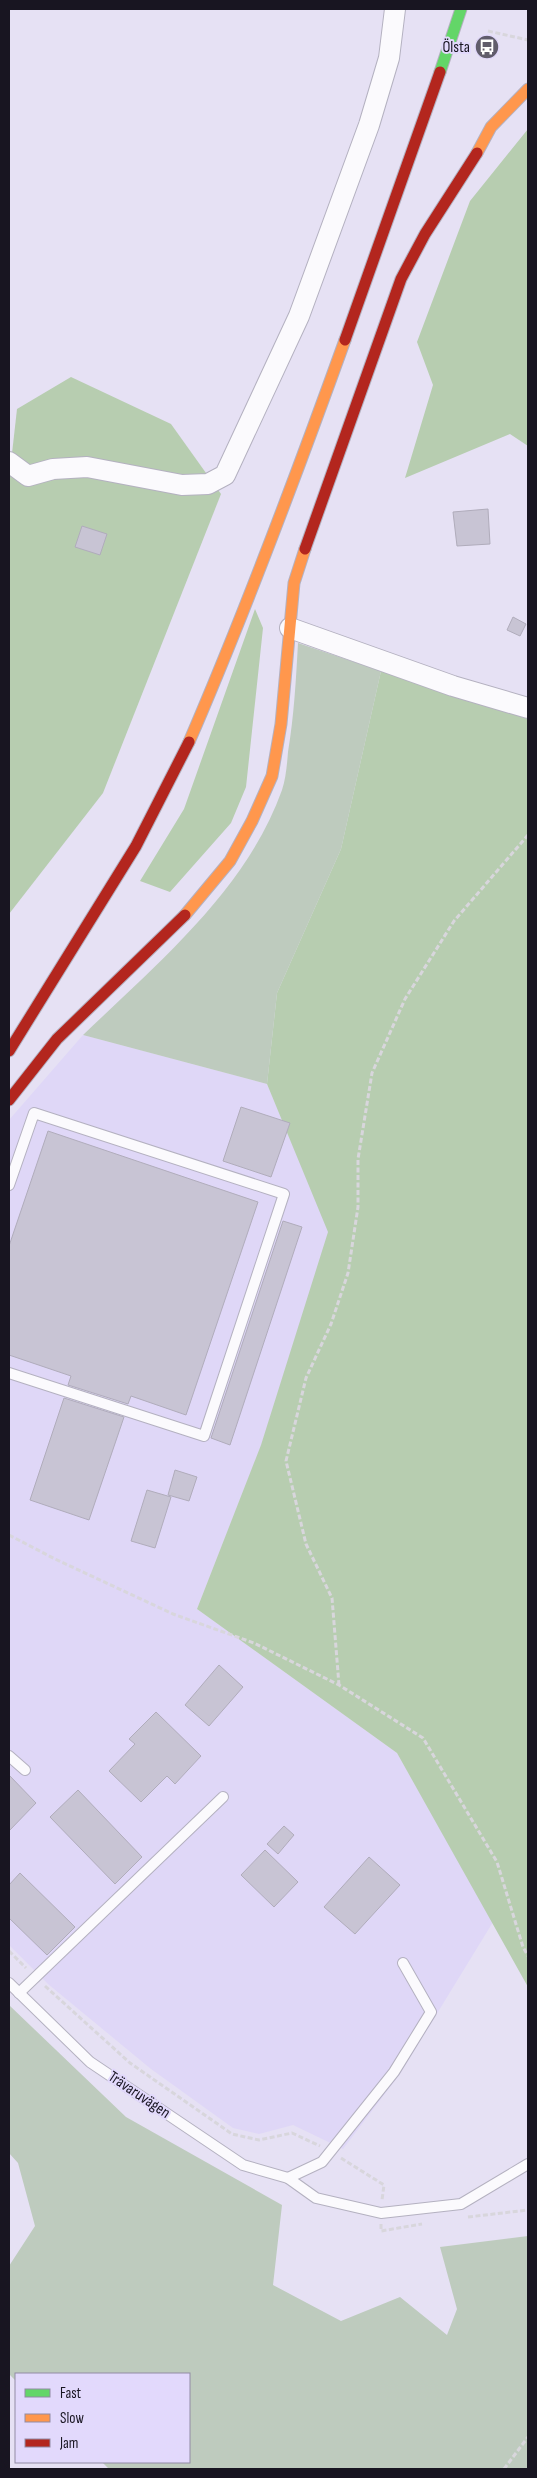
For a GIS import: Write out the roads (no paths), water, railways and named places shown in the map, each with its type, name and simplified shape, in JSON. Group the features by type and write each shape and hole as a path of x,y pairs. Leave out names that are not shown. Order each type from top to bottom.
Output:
{"street":[{"path":"9,462 28,476 54,469 87,466 182,485 208,484 225,475 299,316 369,125 389,58 395,9"},
{"path":"9,1052 136,846 182,756 222,666 292,486 446,59 461,9"},
{"path":"9,1100 57,1039 190,910 230,861 252,821 272,776 281,724 294,583 312,526 400,279 425,234 463,177 491,126 528,89"},
{"path":"290,628 453,686 528,708"}],"lane":[{"path":"9,1185 34,1114 284,1194 204,1436 9,1373"},
{"path":"9,1756 25,1770"},
{"path":"19,1993 223,1797"},
{"path":"288,2178 322,2162 331,2152 394,2072 431,2012 403,1963"},
{"name":"Trävaruvägen","path":"9,1983 90,2062 243,2164 288,2178 316,2198 381,2213 462,2204 528,2164"}],"place":[{"name":"Ölsta","path":"487,47"}]}
